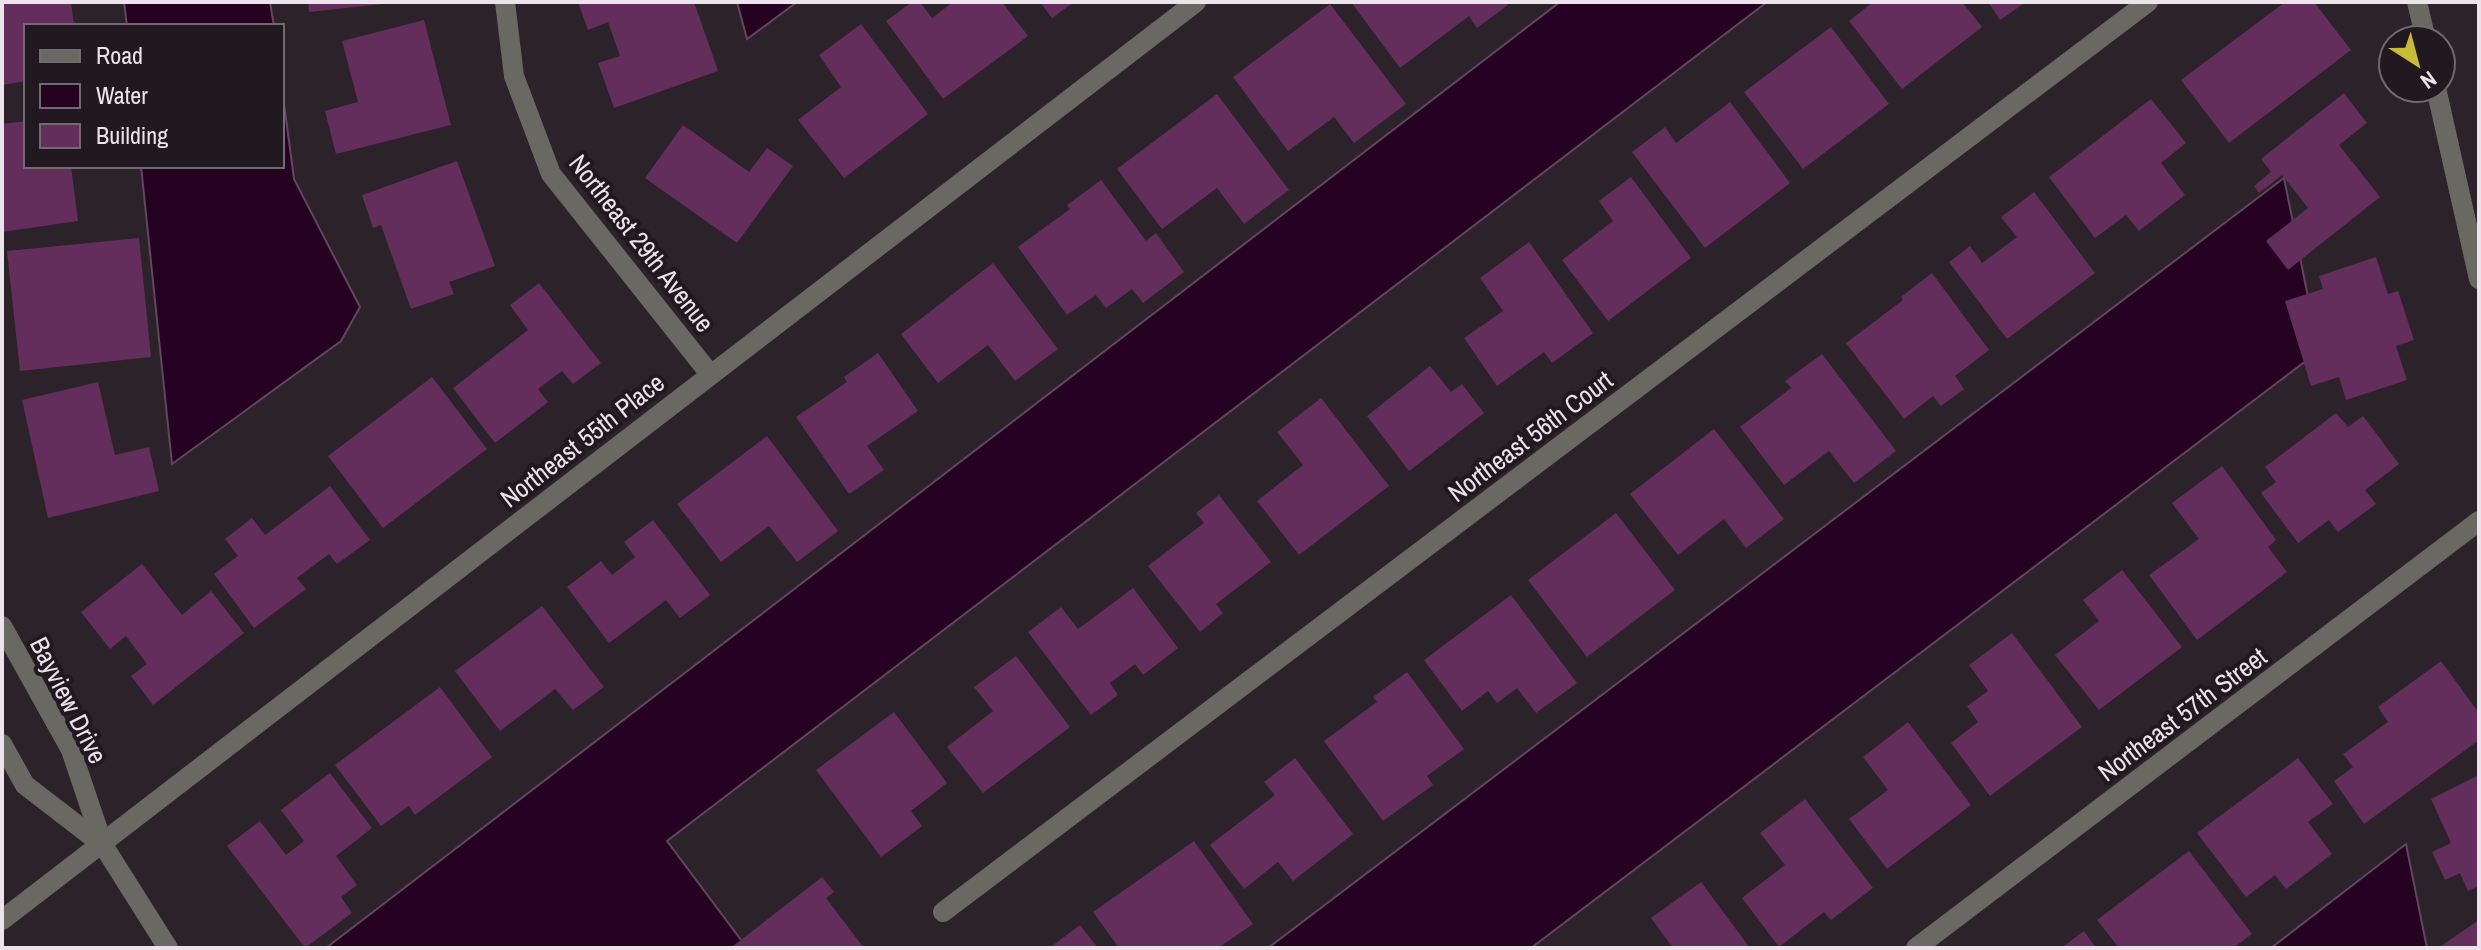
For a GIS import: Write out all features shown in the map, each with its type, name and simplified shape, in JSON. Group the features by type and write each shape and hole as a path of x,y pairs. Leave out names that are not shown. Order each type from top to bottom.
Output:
{"street":[{"name":"Northeast 29th Avenue","path":"505,2 514,76 551,174 710,374"},
{"name":"Northeast 55th Place","path":"2,920 1196,2"},
{"name":"Northeast 56th Court","path":"943,912 2148,2"},
{"path":"2417,2 2422,24"},
{"path":"2440,104 2479,279"},
{"name":"Northeast 57th Street","path":"1916,948 2479,521"},
{"name":"Bayview Drive","path":"2,626 71,750 103,845 168,948"},
{"name":"Bayview Drive","path":"2,744 25,785 103,845"}],"water":[{"path":"124,2 270,2 274,24 127,24"},
{"path":"737,2 797,2 747,39"},
{"path":"1560,2 1767,2 667,841 747,948 326,948"},
{"path":"284,103 294,179 360,307 341,341 172,464 141,168 284,168"},
{"path":"2284,178 2319,351 1531,948 1268,948"},
{"path":"2406,844 2427,948 2271,948"}],"building":[{"path":"2,2 71,2 74,24 24,24 24,81 2,85"},
{"path":"308,2 383,2 383,4 309,12"},
{"path":"578,2 694,2 718,71 614,108 598,63 620,56 608,22 588,30"},
{"path":"912,2 920,2 932,18 953,2 1002,2 1028,36 943,99 886,21"},
{"path":"1040,2 1074,2 1052,18"},
{"path":"1351,2 1505,2 1508,5 1477,28 1469,16 1400,68"},
{"path":"1873,2 1962,2 1982,27 1902,89 1849,21"},
{"path":"1988,2 2026,2 2000,20"},
{"path":"2285,2 2314,2 2351,50 2229,143 2181,80"},
{"path":"1330,4 1406,104 1354,143 1334,117 1288,151 1233,77"},
{"path":"424,20 451,125 336,154 325,111 358,102 342,41"},
{"path":"861,24 928,114 844,178 798,120 841,87 819,55"},
{"path":"1831,27 1889,104 1803,169 1744,92"},
{"path":"2344,93 2367,123 2339,145 2380,197 2288,270 2266,241 2308,208 2282,175 2259,193 2254,186 2271,172 2261,159"},
{"path":"1217,94 1289,190 1244,224 1217,188 1162,229 1117,169"},
{"path":"2151,99 2186,143 2161,163 2185,195 2139,231 2126,215 2095,238 2049,177"},
{"path":"1730,102 1790,183 1705,248 1632,152 1665,127 1676,143"},
{"path":"24,121 24,168 71,168 78,221 2,232 2,124"},
{"path":"683,125 749,172 767,148 793,166 737,243 645,178"},
{"path":"457,161 495,266 449,282 454,294 411,309 381,225 373,228 362,195"},
{"path":"1631,177 1691,258 1608,321 1562,260 1613,221 1599,201"},
{"path":"1101,180 1146,241 1156,233 1184,272 1143,303 1132,289 1106,308 1096,295 1067,315 1018,247 1070,209 1067,205"},
{"path":"2034,192 2095,273 2007,339 1949,262 1970,246 1982,263 2017,237 2001,217"},
{"path":"139,238 151,357 20,371 7,251"},
{"path":"1529,242 1593,333 1552,363 1544,352 1497,386 1464,338 1503,311 1480,278"},
{"path":"2376,257 2388,294 2398,291 2414,340 2396,346 2407,380 2346,400 2339,377 2311,386 2285,301 2323,289 2319,276"},
{"path":"993,263 1058,349 1015,381 988,345 938,383 901,334"},
{"path":"1932,273 1989,350 1955,376 1964,389 1941,406 1933,396 1904,419 1846,343 1903,300 1901,297"},
{"path":"539,283 601,363 573,384 562,371 538,389 548,402 495,443 453,388 528,330 510,305"},
{"path":"878,353 918,411 867,446 884,470 849,494 796,417 847,382 844,377"},
{"path":"1822,354 1896,451 1854,483 1829,451 1784,485 1740,427 1791,388 1785,381"},
{"path":"1430,366 1451,392 1462,384 1484,413 1409,471 1367,416"},
{"path":"432,377 487,449 383,528 328,456"},
{"path":"98,382 115,455 149,447 159,491 48,518 22,400"},
{"path":"1321,398 1389,486 1299,555 1257,501 1303,465 1277,432"},
{"path":"2336,413 2348,427 2363,416 2399,464 2365,490 2376,504 2338,532 2329,520 2298,543 2261,493 2276,482 2265,467"},
{"path":"1714,429 1784,519 1746,548 1724,519 1678,555 1630,494"},
{"path":"767,436 838,531 797,562 769,526 721,562 677,504"},
{"path":"2222,466 2276,540 2268,547 2287,572 2197,640 2149,575 2199,539 2172,503"},
{"path":"330,486 370,540 337,564 329,554 297,578 306,589 254,628 214,574 238,556 225,539 252,518 265,535"},
{"path":"1219,495 1271,562 1216,604 1223,613 1200,632 1148,566 1204,523 1196,513"},
{"path":"1616,513 1675,590 1587,657 1528,580"},
{"path":"653,520 710,595 680,618 666,600 609,643 567,587 601,561 612,575 635,557 624,542"},
{"path":"142,564 182,615 211,591 244,633 153,705 131,676 147,664 126,636 110,649 81,612"},
{"path":"2122,570 2182,647 2099,710 2055,655 2099,621 2083,600"},
{"path":"1133,588 1178,648 1143,675 1135,664 1110,683 1118,695 1091,715 1028,632 1061,607 1078,629"},
{"path":"1511,595 1577,683 1536,713 1517,688 1497,703 1488,691 1462,711 1424,660"},
{"path":"542,606 604,687 573,710 555,689 500,731 455,671"},
{"path":"2012,633 2082,727 1990,796 1951,743 1978,722 1967,706 1988,691 1969,665"},
{"path":"1016,656 1070,727 983,793 947,747 993,711 974,687"},
{"path":"2441,661 2479,713 2479,740 2364,824 2334,781 2353,767 2343,754 2388,722 2378,707"},
{"path":"1407,672 1464,749 1427,776 1433,785 1383,821 1324,741 1377,702 1373,697"},
{"path":"440,687 492,757 415,815 409,806 381,826 335,765"},
{"path":"894,712 947,783 911,811 922,826 881,857 816,770"},
{"path":"1908,722 1971,805 1887,869 1849,819 1888,790 1863,757"},
{"path":"1295,758 1353,834 1293,881 1278,862 1244,889 1210,845 1275,795 1264,782"},
{"path":"2298,758 2333,804 2308,822 2332,854 2286,889 2275,875 2246,897 2197,833"},
{"path":"330,773 372,828 336,856 357,885 341,897 352,913 305,948 227,846 260,821 286,855 304,841 281,810"},
{"path":"2479,775 2479,886 2468,891 2460,873 2445,880 2432,852 2451,843 2431,799"},
{"path":"1805,799 1873,888 1831,920 1824,912 1779,947 1742,898 1785,865 1760,833"},
{"path":"1194,841 1253,924 1218,948 1119,948 1093,912"},
{"path":"2189,851 2252,934 2233,948 2119,948 2097,920"},
{"path":"822,877 834,892 826,898 864,948 734,948 733,946"},
{"path":"1701,882 1750,948 1673,948 1651,918"},
{"path":"2479,920 2479,948 2438,948"},
{"path":"1080,925 1098,948 1052,946"},
{"path":"2084,931 2096,948 2061,948"}]}
